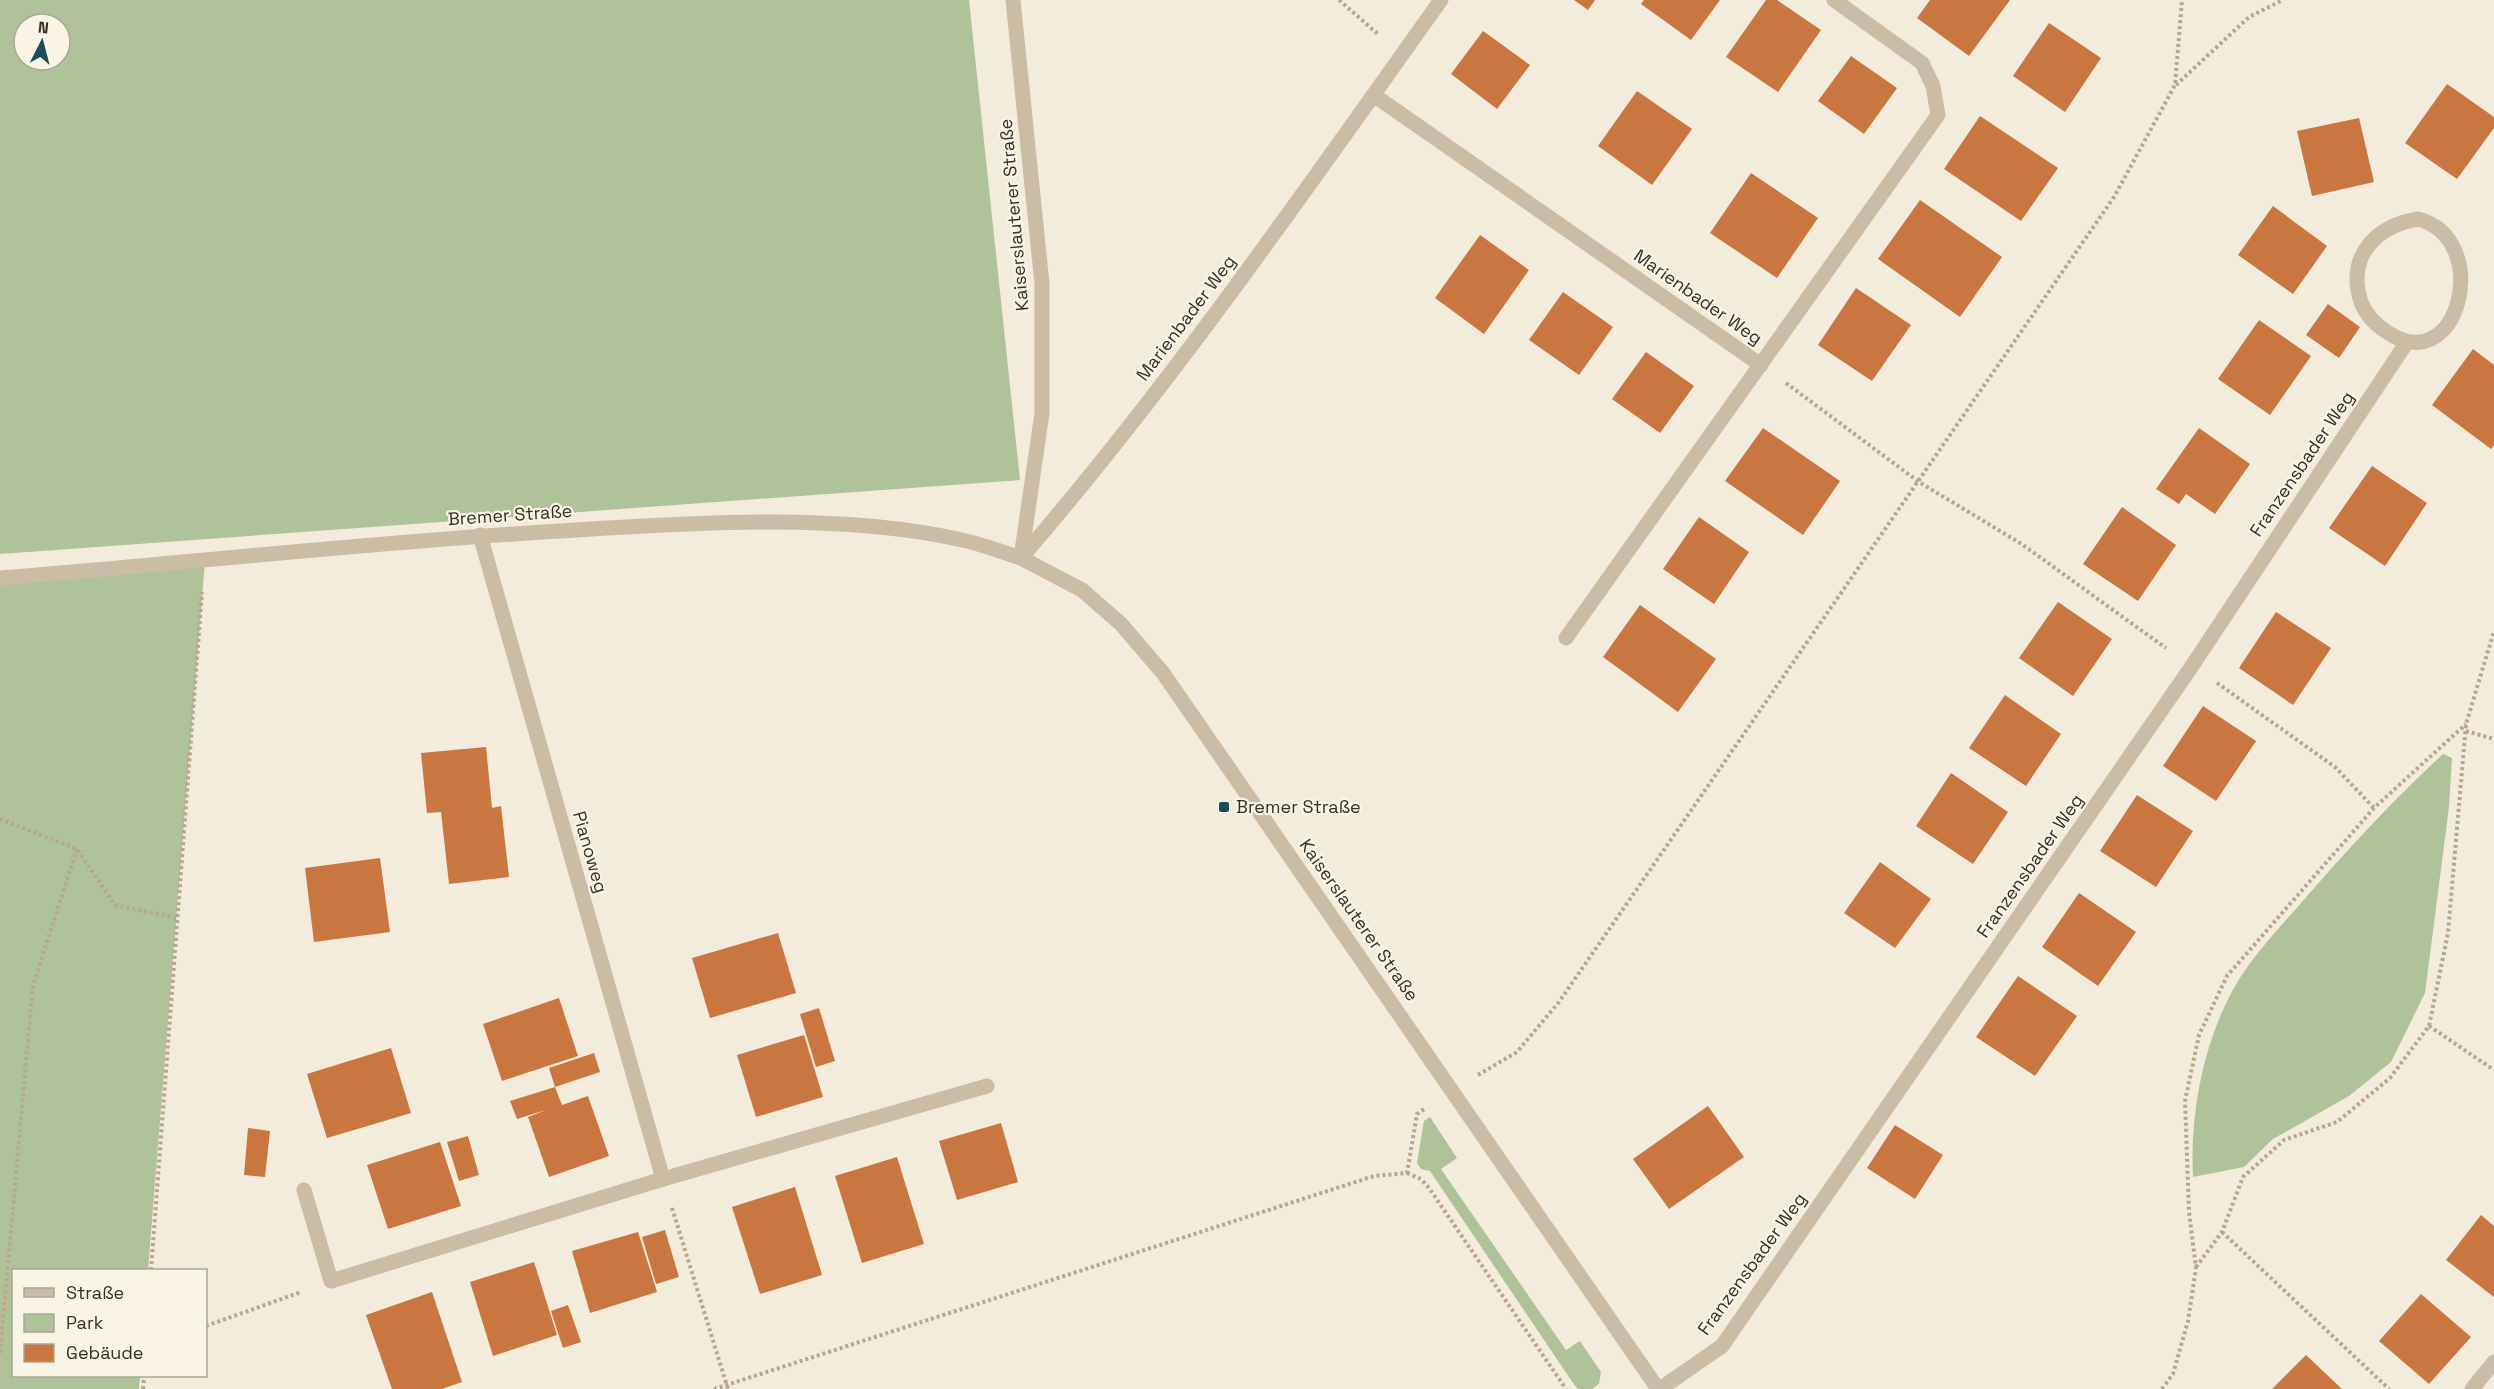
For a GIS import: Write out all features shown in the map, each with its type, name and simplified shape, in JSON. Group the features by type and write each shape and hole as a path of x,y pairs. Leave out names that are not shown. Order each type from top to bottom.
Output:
{"street":[{"name":"Kaiserslauterer Straße","path":"1013,0 1042,284 1042,413 1021,558 1082,590 1121,624 1163,674 1659,1389"},
{"name":"Marienbader Weg","path":"1021,558 1094,473 1375,96 1441,0"},
{"name":"Marienbader Weg","path":"1566,638 1938,115 1934,86 1922,63 1834,0"},
{"name":"Marienbader Weg","path":"1375,96 1761,365"},
{"path":"2473,256 2469,247 2456,232 2439,222 2418,219 2381,231 2367,246 2359,264 2357,285 2362,304 2373,321 2407,342 2428,340 2447,333 2463,321 2474,304"},
{"name":"Franzensbader Weg","path":"1659,1389 1722,1346 2185,676 2407,342"},
{"name":"Bremer Straße","path":"0,578 480,536 642,526 814,524 901,529 963,540 1021,558"},
{"name":"Pianoweg","path":"480,536 663,1179"},
{"path":"304,1190 331,1281 663,1179 987,1086"},
{"path":"2472,1389 2494,1362"}],"path":[{"path":"1339,0 1402,56"},
{"path":"2175,85 2182,0"},
{"path":"1407,1173 1417,1114 1517,1052 1559,1002 2114,196 2175,85 2249,17 2283,0"},
{"path":"1761,365 1919,482 2020,543"},
{"path":"151,1269 176,918 205,561"},
{"path":"2196,1268 2222,1232 2243,1178 2284,1140 2337,1122 2390,1078 2429,1026 2448,933 2466,724 2494,632"},
{"path":"2163,1389 2173,1374 2187,1321 2196,1268 2189,1212 2185,1101 2199,1035 2228,976 2374,808 2466,724"},
{"path":"2466,731 2494,739"},
{"path":"0,819 77,849 115,905 176,918"},
{"path":"0,1353 33,985 77,849"},
{"path":"2429,1026 2494,1070"},
{"path":"714,1389 728,1387 1374,1176 1407,1173 1420,1179 1429,1188 1566,1389"},
{"path":"663,1179 728,1387"},
{"path":"2222,1232 2389,1389"},
{"path":"207,1326 331,1281"}],"green space":[{"path":"0,0 969,0 1020,480 0,554"},
{"path":"205,561 148,1269 12,1269 12,1377 140,1377 139,1389 0,1389 0,578"},
{"path":"2443,754 2452,758 2449,807 2425,993 2391,1062 2349,1096 2273,1139 2244,1167 2193,1177 2194,1128 2201,1080 2214,1032 2234,988 2266,943 2336,863"},
{"path":"1430,1117 1457,1158 1441,1169 1566,1350 1580,1341 1601,1372 1599,1384 1592,1389 1578,1389 1573,1383 1430,1171 1421,1169 1417,1163 1424,1121"}],"building":[{"path":"1574,0 1595,0 1588,10"},
{"path":"1644,0 1720,0 1691,40 1641,4"},
{"path":"1766,0 1777,0 1821,30 1778,92 1726,57"},
{"path":"1930,0 2010,0 1969,56 1917,18"},
{"path":"2049,23 2101,58 2065,112 2013,76"},
{"path":"1483,31 1530,65 1497,109 1451,74"},
{"path":"1851,56 1897,88 1864,134 1818,101"},
{"path":"2447,84 2494,117 2494,128 2457,179 2405,143"},
{"path":"1637,91 1692,129 1652,185 1598,146"},
{"path":"1980,116 2058,168 2021,221 1944,169"},
{"path":"2359,118 2374,182 2312,196 2297,131"},
{"path":"1751,173 1818,218 1777,278 1710,233"},
{"path":"1920,200 2002,257 1960,317 1878,259"},
{"path":"2273,206 2327,246 2293,294 2238,255"},
{"path":"1480,235 1529,270 1484,334 1435,298"},
{"path":"1856,288 1911,325 1872,381 1818,345"},
{"path":"1563,292 1613,327 1579,375 1529,340"},
{"path":"2328,304 2360,327 2339,358 2306,335"},
{"path":"2259,320 2311,356 2270,415 2218,379"},
{"path":"2473,349 2494,365 2494,445 2491,449 2432,405"},
{"path":"1646,352 1694,386 1660,433 1612,399"},
{"path":"1763,428 1840,481 1803,535 1725,481"},
{"path":"2199,428 2250,464 2215,514 2186,494 2179,504 2156,489"},
{"path":"2372,466 2427,503 2385,566 2329,528"},
{"path":"2122,507 2176,545 2138,601 2083,564"},
{"path":"1699,517 1749,552 1714,604 1663,569"},
{"path":"2058,602 2112,639 2073,696 2019,658"},
{"path":"1640,605 1716,659 1678,712 1603,657"},
{"path":"2276,612 2331,648 2293,705 2239,668"},
{"path":"2005,695 2061,734 2026,786 1969,748"},
{"path":"2203,706 2256,741 2216,801 2163,766"},
{"path":"486,747 492,808 501,806 509,877 449,884 441,812 427,813 421,753"},
{"path":"1951,773 2008,812 1973,864 1916,826"},
{"path":"2137,795 2193,831 2156,887 2100,851"},
{"path":"380,858 390,932 314,942 305,868"},
{"path":"1880,862 1931,899 1895,948 1844,913"},
{"path":"2079,893 2136,932 2098,986 2042,947"},
{"path":"778,933 796,993 710,1018 692,958"},
{"path":"2018,976 2077,1016 2035,1076 1976,1037"},
{"path":"559,998 578,1056 502,1081 483,1024"},
{"path":"819,1008 835,1061 816,1067 800,1014"},
{"path":"804,1035 823,1097 756,1117 737,1055"},
{"path":"391,1048 411,1113 327,1138 307,1074"},
{"path":"594,1053 600,1072 555,1087 549,1068"},
{"path":"555,1087 562,1105 588,1096 609,1156 549,1177 528,1117 546,1110 517,1119 510,1101"},
{"path":"1708,1106 1744,1157 1669,1209 1633,1159"},
{"path":"1001,1123 1018,1182 957,1200 939,1141"},
{"path":"1895,1125 1943,1155 1915,1199 1867,1168"},
{"path":"248,1128 270,1131 265,1177 244,1175"},
{"path":"468,1136 479,1175 459,1181 447,1142"},
{"path":"440,1142 461,1206 388,1229 367,1165"},
{"path":"897,1157 924,1244 862,1263 835,1176"},
{"path":"795,1187 822,1275 760,1294 732,1207"},
{"path":"2481,1215 2494,1226 2494,1297 2446,1260"},
{"path":"665,1230 679,1277 656,1284 642,1237"},
{"path":"638,1232 657,1292 590,1313 572,1251"},
{"path":"534,1262 557,1335 493,1356 470,1282"},
{"path":"432,1292 462,1382 442,1389 392,1389 366,1315"},
{"path":"2421,1294 2471,1337 2429,1384 2379,1341"},
{"path":"568,1305 581,1342 563,1348 551,1311"},
{"path":"2306,1355 2342,1389 2272,1389"}],"place":[{"name":"Bremer Straße","path":"1224,807"}]}
